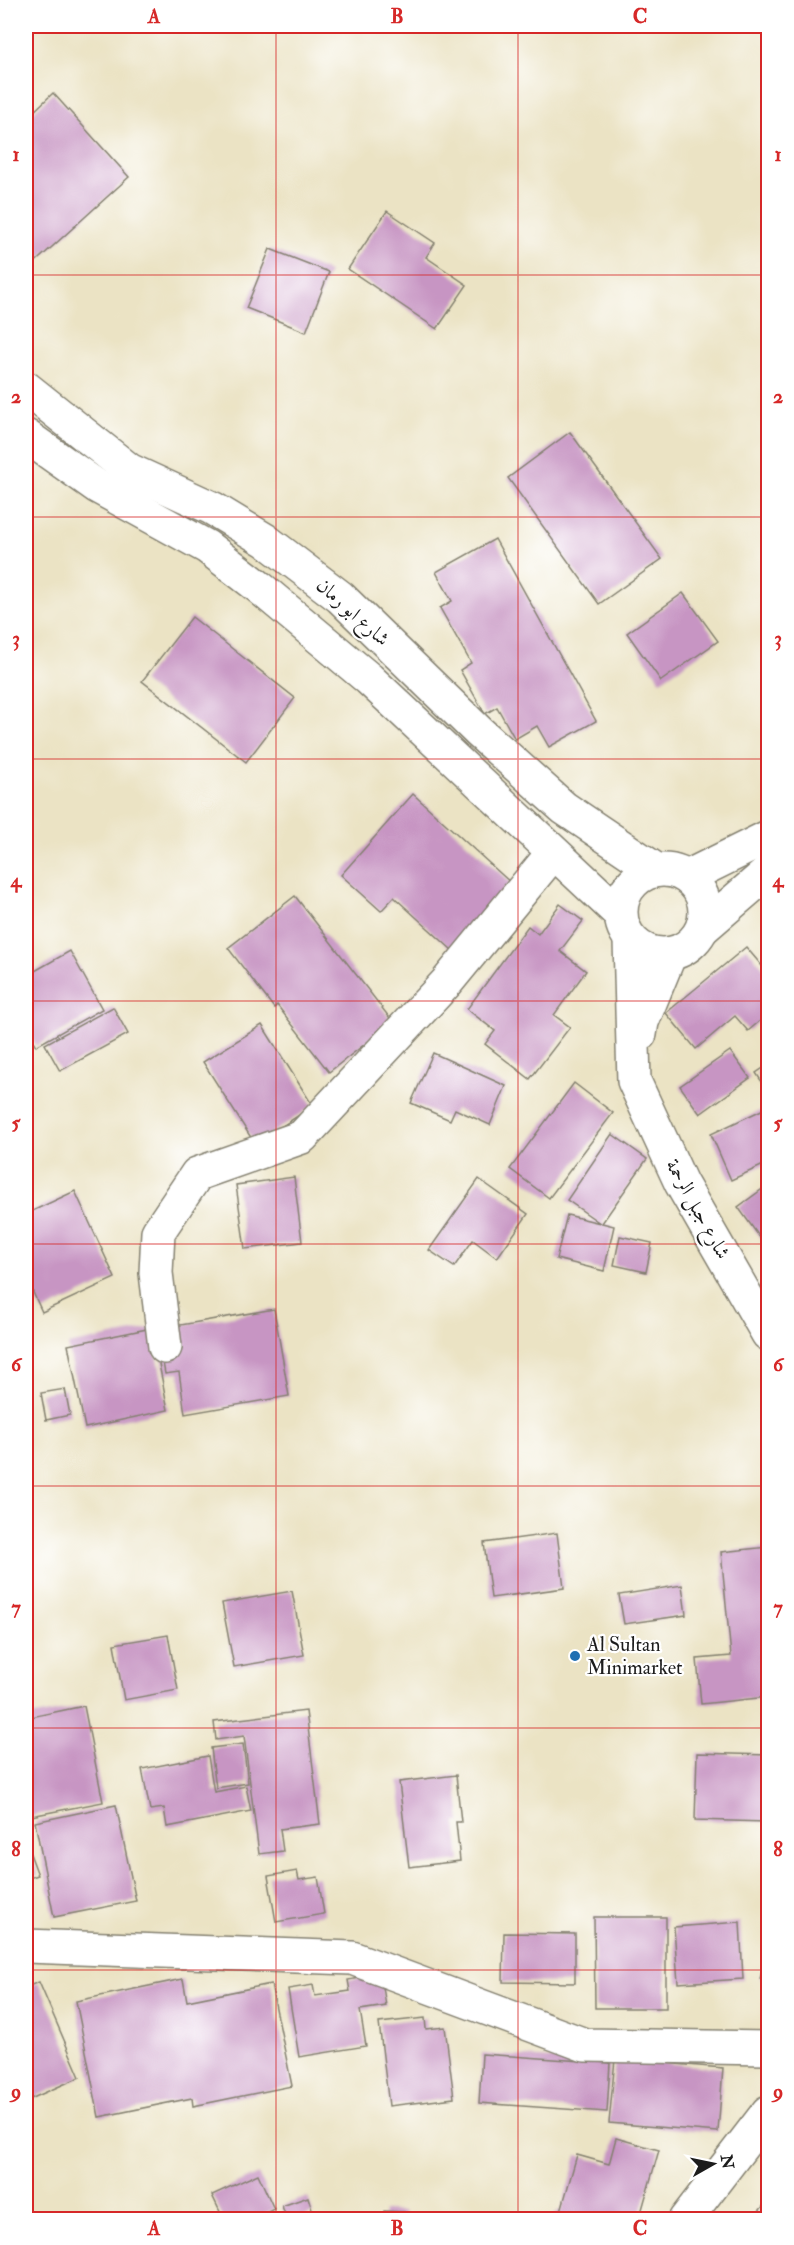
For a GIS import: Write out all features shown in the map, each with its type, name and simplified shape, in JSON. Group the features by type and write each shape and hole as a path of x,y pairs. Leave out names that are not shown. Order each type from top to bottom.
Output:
{"main road":[{"name":"شارع ابو رمان","path":"26,388 129,470 212,508 265,540 340,597 479,732 564,808 656,870"},
{"name":"شارع ابو رمان","path":"26,436 98,488 207,547 259,587 369,679 553,853 625,927"},
{"path":"687,877 768,837"},
{"path":"165,1347 156,1273 158,1232 197,1174 302,1137 447,982 553,853"},
{"path":"634,1081 625,927 621,901 627,888 636,878 656,870 675,871 687,877 697,886 703,898 705,913 703,928"},
{"path":"625,927 641,949 655,954 670,954 684,950 703,928 768,872"},
{"path":"634,1081 642,1022 670,954"},
{"name":"شارع جبل الرحمة","path":"634,1081 681,1183 768,1334"},
{"path":"26,1946 352,1958 585,2045 768,2048"},
{"path":"685,2220 768,2112"}],"building":[{"path":"53,93 129,177 30,267 26,262 26,119"},
{"path":"387,211 435,243 426,257 467,285 437,329 348,269"},
{"path":"270,249 329,272 306,332 246,308"},
{"path":"570,432 662,559 599,604 508,478"},
{"path":"495,539 596,721 549,747 537,726 515,739 497,707 485,714 460,670 471,663 440,608 452,601 436,572"},
{"path":"683,593 718,641 661,681 627,633"},
{"path":"192,617 295,698 246,762 142,681"},
{"path":"413,794 512,884 452,950 394,897 381,911 341,875"},
{"path":"295,896 393,1022 329,1072 277,1005 274,1008 228,948"},
{"path":"560,904 583,921 560,951 586,971 554,1015 570,1027 530,1079 485,1044 495,1031 467,1009 528,926 538,934"},
{"path":"746,947 768,973 768,1014 748,1031 735,1016 696,1049 666,1013"},
{"path":"70,951 102,1009 36,1046 26,1028 26,976"},
{"path":"113,1007 128,1034 60,1071 45,1044"},
{"path":"262,1025 313,1106 255,1144 203,1062"},
{"path":"730,1051 750,1078 700,1114 680,1086"},
{"path":"433,1053 506,1086 490,1125 455,1109 450,1120 411,1103"},
{"path":"768,1065 768,1086 766,1088 756,1073"},
{"path":"574,1083 613,1113 549,1198 510,1169"},
{"path":"768,1107 768,1163 731,1180 711,1134"},
{"path":"612,1134 647,1159 602,1223 614,1226 604,1271 556,1259 567,1215 600,1223 567,1200"},
{"path":"294,1177 302,1242 245,1249 236,1185"},
{"path":"479,1179 528,1214 497,1258 473,1240 454,1267 429,1250"},
{"path":"768,1185 768,1249 738,1207"},
{"path":"75,1191 115,1278 42,1312 26,1277 26,1214"},
{"path":"620,1236 652,1243 646,1272 614,1265"},
{"path":"274,1309 289,1396 185,1414 179,1372 165,1374 157,1329"},
{"path":"152,1328 168,1410 85,1428 68,1345"},
{"path":"65,1389 70,1415 46,1420 41,1393"},
{"path":"557,1533 564,1588 491,1598 484,1543"},
{"path":"768,1547 768,1697 701,1704 697,1659 731,1656 721,1552"},
{"path":"682,1585 686,1615 624,1624 619,1595"},
{"path":"292,1591 304,1655 234,1667 222,1603"},
{"path":"168,1635 178,1690 124,1700 114,1644"},
{"path":"84,1706 103,1802 26,1817 26,1718"},
{"path":"306,1711 320,1824 280,1829 283,1851 259,1854 244,1736 216,1740 214,1722"},
{"path":"243,1744 248,1783 216,1788 211,1748"},
{"path":"697,1753 768,1755 767,1822 695,1820"},
{"path":"208,1756 214,1792 246,1786 251,1811 167,1827 164,1808 150,1810 142,1769"},
{"path":"456,1775 461,1822 456,1822 460,1861 409,1867 399,1782"},
{"path":"116,1805 136,1901 54,1917 35,1822"},
{"path":"26,1843 38,1875 26,1879"},
{"path":"297,1871 299,1880 318,1877 324,1914 276,1922 268,1876"},
{"path":"594,1917 666,1917 666,2008 595,2008"},
{"path":"740,1922 743,1979 678,1983 674,1927"},
{"path":"504,1933 575,1934 575,1983 503,1982"},
{"path":"768,1949 768,1981 760,1979"},
{"path":"381,1974 386,2006 360,2010 366,2046 299,2057 288,1989 313,1985 315,1996 350,1991 348,1980"},
{"path":"183,1979 187,2001 271,1984 292,2086 193,2106 192,2098 99,2117 76,2001"},
{"path":"39,1982 80,2077 26,2101 26,1987"},
{"path":"425,2018 426,2029 445,2027 454,2098 389,2106 379,2023"},
{"path":"482,2054 610,2063 607,2112 479,2103"},
{"path":"615,2059 723,2068 718,2132 609,2123"},
{"path":"616,2138 659,2150 639,2220 581,2220 565,2215 571,2220 551,2220 559,2210 561,2211 577,2155 609,2164"},
{"path":"258,2174 274,2209 252,2220 224,2220 212,2195"},
{"path":"308,2197 313,2213 287,2220 282,2206"},
{"path":"766,2203 768,2220 751,2220"},
{"path":"384,2211 404,2212 404,2220 383,2220"}],"place":[{"name":"Al Sultan Minimarket","path":"575,1656"}]}
